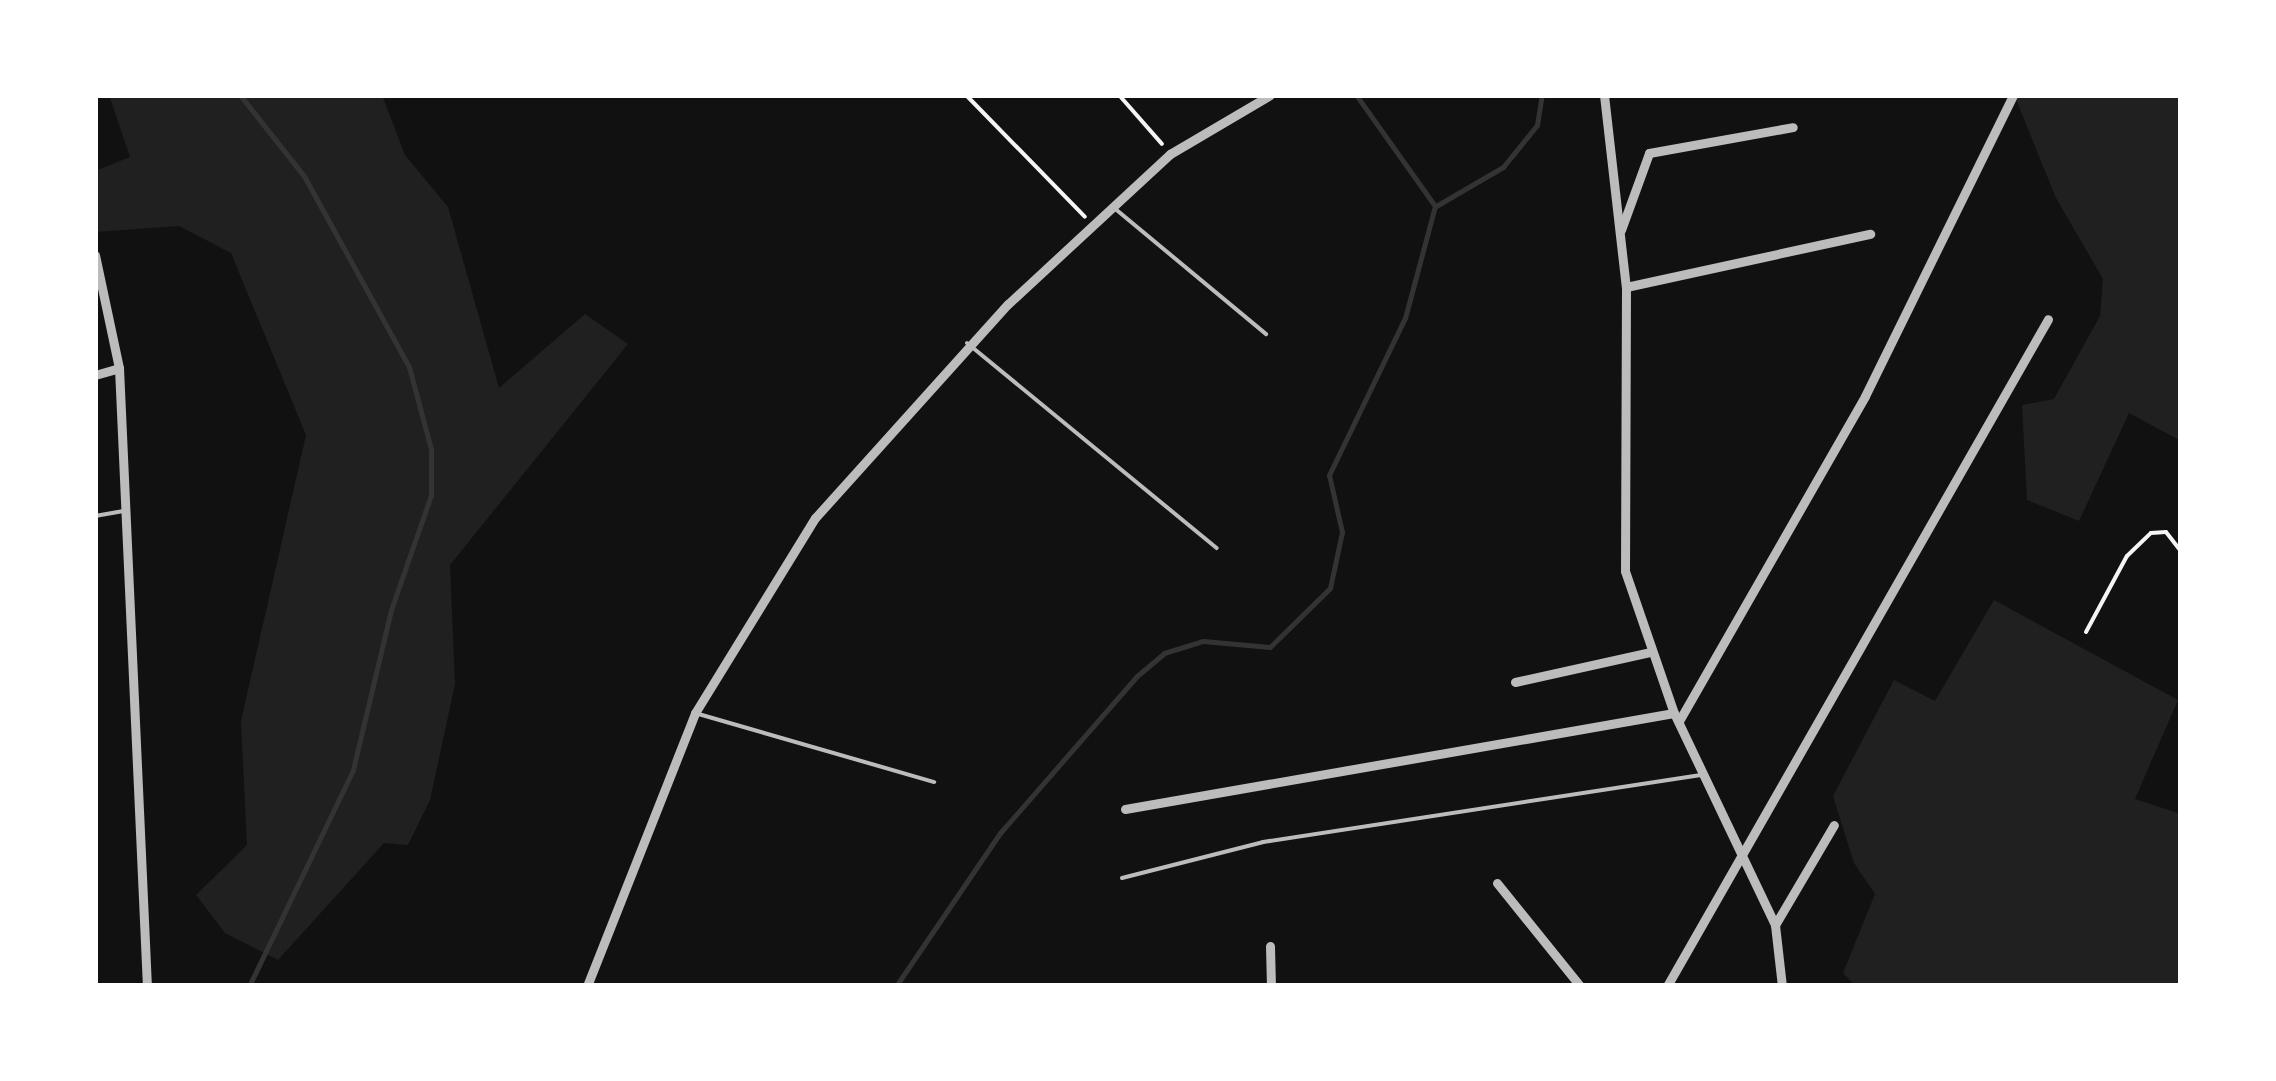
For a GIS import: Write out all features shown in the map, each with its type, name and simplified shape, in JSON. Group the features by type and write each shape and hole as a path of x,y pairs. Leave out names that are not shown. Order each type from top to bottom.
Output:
{"street":[{"path":"587,986 694,713 815,518 967,343 1112,207 1170,154 1270,95"},
{"path":"1604,95 1626,287 1625,570 1650,652 1701,774 1744,852 1775,926 1782,986"},
{"path":"1677,717 1865,396 2013,95"},
{"path":"1619,237 1649,153 1793,127"},
{"path":"1626,287 1870,234"},
{"path":"95,255 120,368 148,986"},
{"path":"1667,986 2048,320"},
{"path":"95,375 120,368"},
{"path":"1515,682 1650,652"},
{"path":"1125,808 1677,717"},
{"path":"1775,926 1834,825"},
{"path":"1497,884 1580,986"},
{"path":"1270,946 1271,986"}],"lane":[{"path":"1112,207 1266,334"},
{"path":"967,343 1217,548"},
{"path":"95,516 128,510"},
{"path":"694,713 934,782"},
{"path":"1122,878 1263,842 1701,774"}],"path":[{"path":"966,95 1093,225"},
{"path":"1119,95 1170,154"},
{"path":"2086,632 2128,556 2152,533 2166,532 2181,552"}],"shaded area":[{"path":"109,95 382,95 405,155 448,207 499,388 585,314 628,344 450,565 455,684 430,800 408,845 384,843 278,960 225,933 196,895 247,845 241,721 306,435 231,253 179,226 95,232 95,171 130,157"},
{"path":"2181,95 2181,441 2129,413 2079,521 2027,500 2022,405 2054,399 2100,316 2103,279 2056,198 2015,97"},
{"path":"1994,600 2178,700 2135,799 2181,814 2181,986 1855,986 1843,973 1875,894 1854,863 1833,796 1894,680 1935,701"}],"waterway":[{"path":"240,95 304,176 409,367 431,449 431,495 391,610 353,770 249,986"},
{"path":"896,986 1000,833 1137,676 1164,653 1203,641 1270,647 1330,588 1342,532 1329,475 1405,318 1435,206 1356,95"},
{"path":"1436,206 1503,167 1537,125 1542,95"}]}
